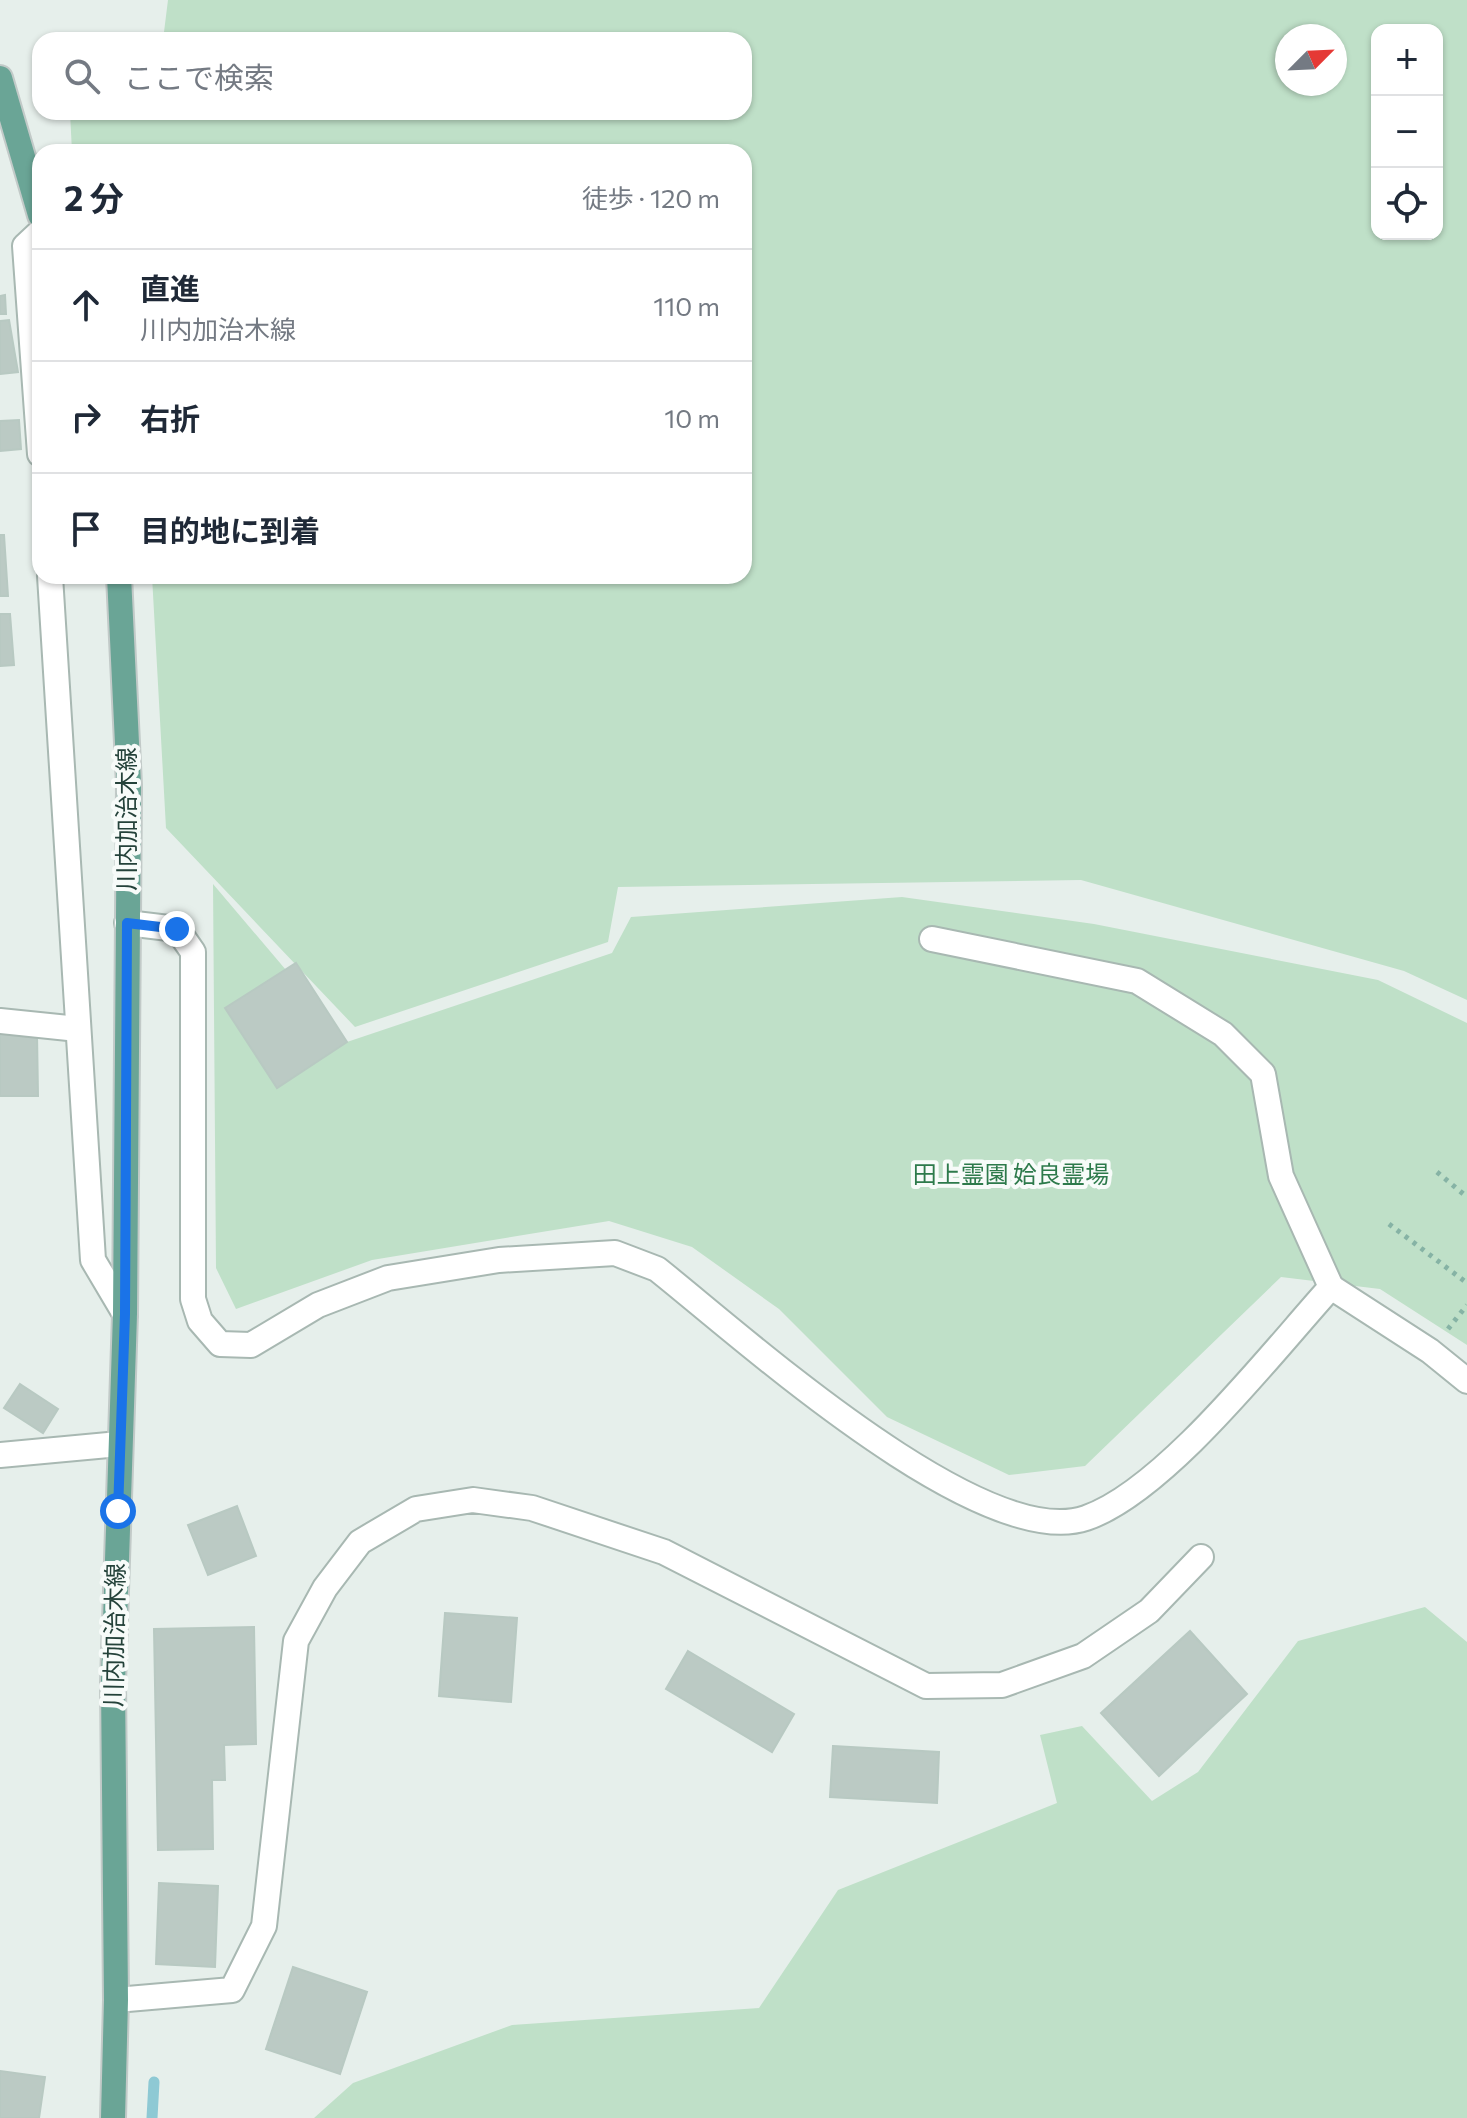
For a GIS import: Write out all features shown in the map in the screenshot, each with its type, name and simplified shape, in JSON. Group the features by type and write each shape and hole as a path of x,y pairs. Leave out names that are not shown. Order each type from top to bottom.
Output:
{"main road":[{"path":"0,78 32,188"},
{"name":"川内加治木線","path":"113,2118 116,2000 113,1683 125,1314 129,785 119,584"}],"street":[{"path":"32,239 25,246 32,343"},
{"path":"50,584 93,1260 125,1314"},
{"path":"127,923 177,929 193,952 193,1299 200,1321 220,1344 251,1345 318,1305 388,1278 499,1260 615,1253 657,1269 877,1444 961,1494 1036,1519 1084,1519 1131,1493 1188,1445 1331,1287"},
{"path":"932,939 1137,981 1223,1034 1263,1074 1281,1176 1331,1287 1430,1351 1467,1381"},
{"path":"0,1021 78,1029"},
{"path":"0,1455 119,1444"},
{"path":"116,2000 232,1990 264,1926 296,1641 325,1588 360,1542 416,1509 473,1500 532,1508 664,1552 926,1686 1002,1685 1083,1656 1149,1611 1201,1557"}],"path":[{"path":"1437,1172 1467,1197"},
{"path":"1389,1224 1467,1283"}],"green space":[{"path":"168,0 1467,0 1467,1000 1404,971 1081,880 618,887 608,942 355,1027 166,828 152,584 752,584 752,144 72,144 70,120 752,120 752,32 164,32"},
{"name":"田上霊園 姶良霊場","path":"213,884 347,1042 612,953 631,917 902,897 1094,924 1378,980 1467,1023 1467,1345 1380,1289 1281,1277 1085,1466 1009,1475 887,1417 779,1309 692,1247 609,1221 372,1260 236,1309 216,1268"},
{"path":"1425,1607 1467,1642 1467,2118 314,2118 353,2083 512,2025 759,2008 838,1890 1057,1803 1040,1735 1082,1726 1152,1801 1198,1772 1298,1641"}],"building":[{"path":"5,295 6,314 0,314 0,296"},
{"path":"9,320 18,372 0,374 0,321"},
{"path":"19,420 21,449 0,451 0,421"},
{"path":"0,535 4,535 8,596 0,596"},
{"path":"0,614 10,614 14,665 0,666"},
{"path":"296,963 347,1042 277,1088 225,1008"},
{"path":"0,1034 37,1034 38,1096 0,1096"},
{"path":"20,1384 58,1409 43,1433 4,1408"},
{"path":"237,1506 256,1556 208,1575 188,1525"},
{"path":"445,1613 517,1618 511,1702 439,1696"},
{"path":"254,1627 256,1744 224,1745 225,1780 212,1780 213,1849 158,1850 154,1629"},
{"path":"1190,1631 1247,1694 1159,1776 1101,1713"},
{"path":"688,1651 794,1714 772,1752 666,1689"},
{"path":"833,1746 939,1752 937,1803 830,1797"},
{"path":"159,1883 218,1886 215,1967 156,1964"},
{"path":"293,1967 367,1992 340,2074 266,2049"},
{"path":"0,2071 45,2077 39,2118 0,2118"}],"waterway":[{"path":"152,2118 154,2082"}],"route":[{"path":"118,1511 125,1314 127,923 177,929"}]}
